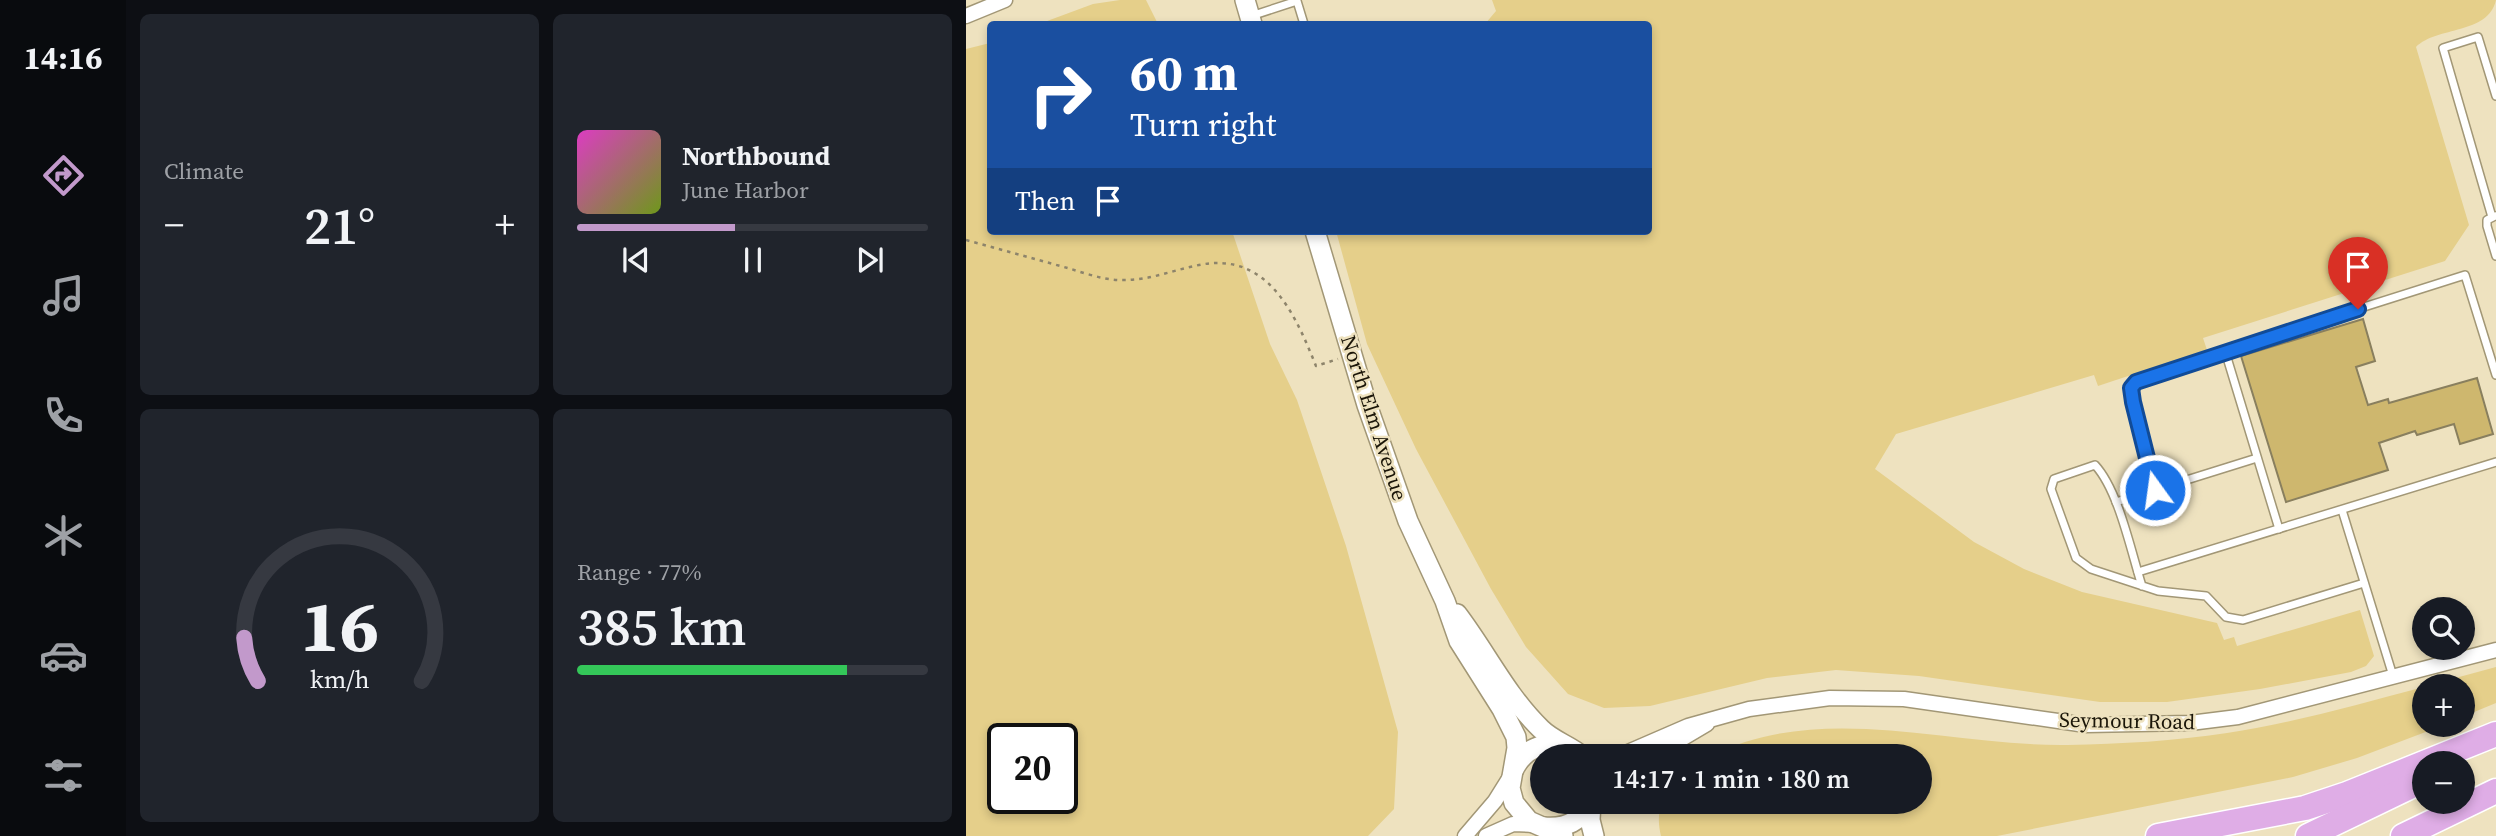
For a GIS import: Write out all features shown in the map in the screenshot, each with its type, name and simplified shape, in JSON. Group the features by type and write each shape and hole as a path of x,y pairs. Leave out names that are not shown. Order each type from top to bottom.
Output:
{"highway":[{"path":"2158,836 2305,808 2347,794 2496,734"},
{"path":"2475,755 2496,745"},
{"path":"2308,836 2412,786"},
{"path":"2403,836 2496,791"},
{"path":"2437,836 2496,805"}],"main road":[{"name":"North Elm Avenue","path":"1316,235 1352,355 1398,495 1417,543 1445,601 1459,641 1506,716 1516,737 1517,748 1510,788 1514,803 1523,816 1536,825 1563,836"},
{"name":"North Elm Avenue","path":"1445,601 1465,625 1514,699 1542,730 1563,744"},
{"path":"1512,772 1520,758 1530,750"},
{"path":"1536,825 1552,828 1567,825 1583,814"},
{"path":"1590,814 1594,836"}],"street":[{"path":"966,16 1005,0"},
{"name":"Seymour Road","path":"1645,744 1673,731 1749,709 1784,703 1863,697 1926,702 2086,725 2190,723 2238,717 2496,650"},
{"name":"Seymour Road","path":"1675,744 1711,721"},
{"path":"1465,836 1495,802 1512,772"},
{"path":"1486,836 1507,826 1536,825"}],"lane":[{"path":"1249,14 1298,0 1303,21"},
{"path":"2496,96 2478,37 2443,48 2494,216 2487,220 2487,226 2496,256"},
{"path":"2155,490 2131,388 2136,382 2225,351 2465,275 2496,375"},
{"path":"2225,351 2279,529"},
{"path":"2116,502 2257,458"},
{"path":"2138,572 2496,462"},
{"path":"2142,586 2116,502 2102,472 2095,465 2054,479 2051,489 2076,558 2091,569 2158,592 2206,596 2225,617 2243,620 2364,583"},
{"path":"2342,510 2393,676"}],"path":[{"path":"966,240 1087,274 1120,280 1155,277 1210,263 1236,265 1259,276 1279,294 1291,310 1316,366 1352,355"}],"shaded area":[{"path":"1146,0 1156,21 1047,21 1093,4"},
{"path":"1492,0 2496,0 2491,11 2473,25 2425,40 2416,47 2469,225 2445,261 2203,338 2207,350 2098,386 2094,375 1896,434 1875,469 1974,542 2024,569 2082,592 2217,623 2224,640 2234,637 2237,646 2360,610 2374,656 2366,666 2351,672 2260,689 2167,702 2100,702 1919,676 1836,670 1767,678 1650,706 1604,708 1568,694 1526,647 1491,589 1416,449 1367,344 1337,235 1652,235 1652,21 1488,21 1496,11"},
{"path":"987,44 987,235 1233,235 1270,344 1297,400 1346,546 1398,732 1394,809 1368,836 966,836 966,49"},
{"path":"2496,667 2496,703 2475,712 2475,674 2470,674"},
{"path":"2412,690 2412,737 2357,758 2293,777 1997,836 1661,836 1660,832 1659,814 1932,814 1932,744 1742,744 1797,731 1842,728 1887,730 2024,744 2068,745 2148,742 2207,736 2326,713"}],"building":[{"path":"2363,319 2375,361 2356,367 2368,405 2388,399 2389,403 2477,378 2493,434 2460,444 2454,424 2417,435 2415,431 2379,443 2388,470 2286,502 2241,356"}],"route":[{"path":"2155,490 2133,402 2131,388 2136,382 2358,309"}]}
